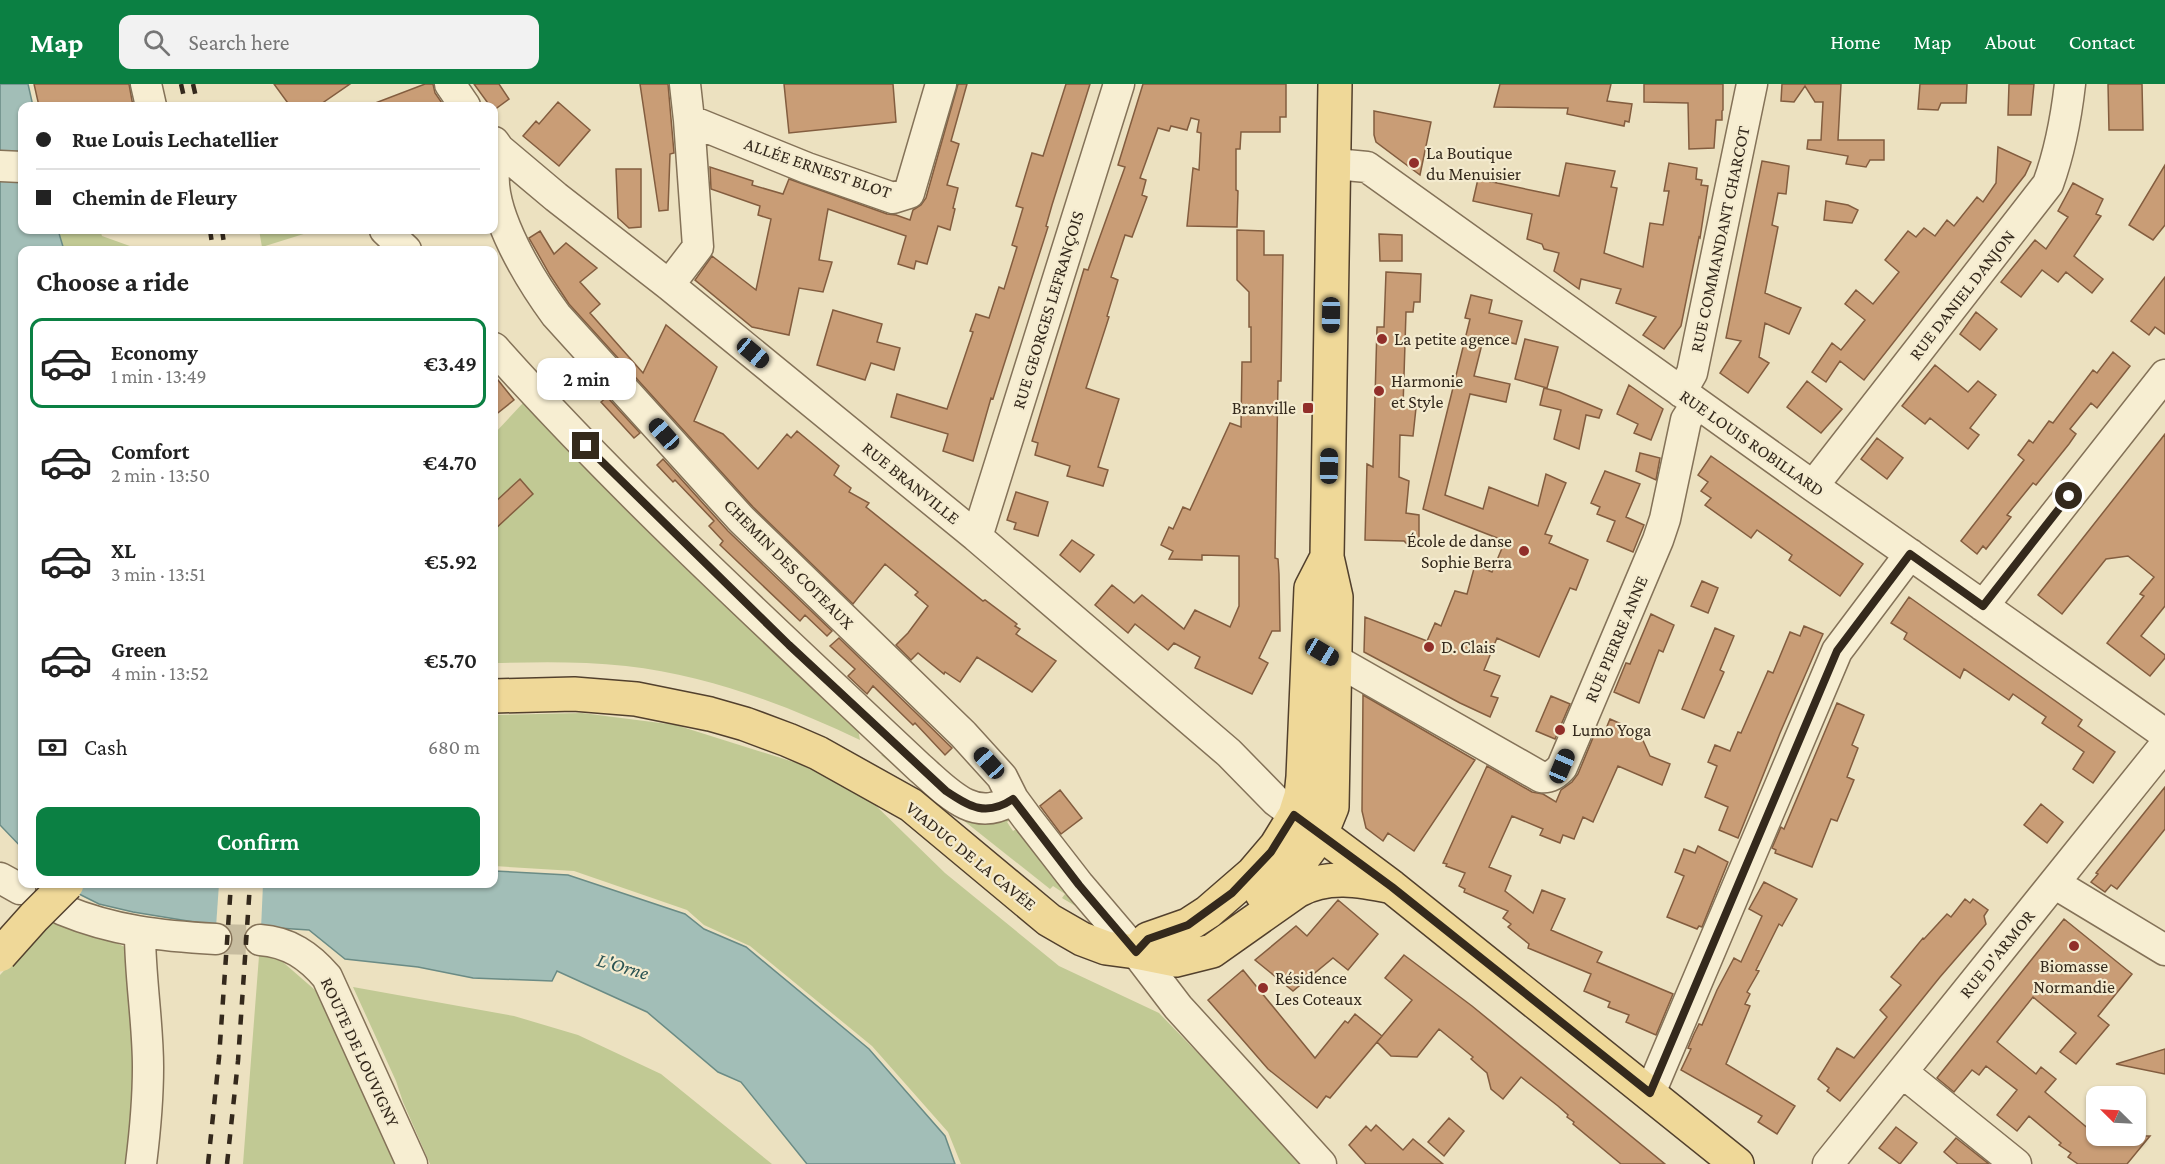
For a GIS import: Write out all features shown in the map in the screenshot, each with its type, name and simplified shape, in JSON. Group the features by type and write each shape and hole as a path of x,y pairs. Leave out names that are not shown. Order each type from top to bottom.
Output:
{"main road":[{"path":"1136,952 1148,939 1188,925 1232,893 1271,852 1294,815 1301,796 1322,652 1336,597 1327,557 1335,84"},
{"path":"1176,960 1202,936 1238,913 1283,878 1303,858 1321,834 1332,807 1322,652"},
{"name":"VIADUC DE LA CAVÉE","path":"498,696 574,694 636,699 710,714 788,740 818,753 911,805 1049,920 1082,939 1106,948 1176,960"},
{"path":"1321,834 1392,887 1737,1164"},
{"path":"1176,960 1212,951 1297,891 1316,883 1336,879 1392,887"},
{"path":"0,955 34,917 65,897"}],"street":[{"path":"146,84 150,102"},
{"path":"450,84 462,102"},
{"path":"669,285 698,247 685,84"},
{"name":"ALLÉE ERNEST BLOT","path":"689,120 807,168 893,198 909,193 941,84"},
{"name":"RUE GEORGES LEFRANÇOIS","path":"976,537 1119,84"},
{"name":"RUE COMMANDANT CHARCOT","path":"1689,398 1692,373 1752,84"},
{"name":"RUE DANIEL DANJON","path":"1813,486 2048,183 2058,156 2066,121 2070,84"},
{"name":"RUE BRANVILLE","path":"498,148 976,537 1230,753 1276,801 1321,834"},
{"name":"RUE LOUIS ROBILLARD","path":"1335,164 1367,167 1689,398 2165,734"},
{"path":"0,166 18,167"},
{"name":"CHEMIN DES COTEAUX","path":"498,202 506,229 534,285 556,315 741,519 963,734 1002,777 1013,799 1178,1007 1321,1164"},
{"path":"389,234 402,246"},
{"path":"498,353 538,398 691,550 821,676 946,791 966,804 981,809 998,807 1013,799"},
{"path":"1983,606 2165,375"},
{"name":"RUE PIERRE ANNE","path":"1322,652 1540,777 1546,778 1557,773 1658,540 1665,519 1689,398"},
{"path":"1650,1093 1837,651 1910,554"},
{"name":"RUE D'ARMOR","path":"1828,1164 2165,745"},
{"path":"2054,883 2165,950"},
{"path":"65,897 86,919 140,933 216,939"},
{"path":"140,933 148,1065 147,1118 141,1164"},
{"name":"ROUTE DE LOUVIGNY","path":"260,940 283,944 295,949 317,965 327,977 412,1164"},
{"path":"1902,1072 2016,1164"}],"green space":[{"path":"59,234 101,234 130,246 63,246"},
{"path":"260,234 304,234 265,246 262,246"},
{"path":"523,403 857,724 860,740 746,693 687,676 609,664 498,663 498,430"},
{"path":"582,713 676,725 800,764 868,798 945,873 1059,966 1159,1013 1305,1164 961,1164 948,1132 872,1046 750,946 704,925 687,910 574,871 498,866 498,715"},
{"path":"890,751 984,823 998,823 1009,817 1014,818 1007,822 1013,831 1021,826 1084,911 1062,898 1065,894 1053,886 1050,889 881,755"},
{"path":"55,916 125,947 132,983 135,1164 0,1164 0,975"},
{"path":"259,956 277,957 315,990 352,1050 399,1164 243,1164"},
{"path":"353,987 514,1016 578,1035 661,1074 772,1164 430,1164 396,1081"}],"water":[{"path":"0,84 28,84 32,102 18,102 18,234 59,234 63,246 18,246 18,844 0,825"},
{"name":"L'Orne","path":"498,871 568,875 685,914 704,929 746,947 869,1049 945,1136 955,1164 807,1164 741,1082 718,1072 647,1012 557,971 552,981 473,978 418,967 345,959 309,930 200,923 99,904 67,888 498,888"}],"pier":[{"path":"219,888 263,888 261,929 216,927"}],"building":[{"path":"34,84 129,84 132,102 38,102"},
{"path":"274,84 350,84 324,102 287,102"},
{"path":"425,84 433,84 435,93 441,102 378,102"},
{"path":"474,84 499,84 509,99 498,107 498,102 487,102"},
{"path":"640,84 668,84 674,153 670,154 668,210 659,211"},
{"path":"784,84 893,84 896,122 789,133"},
{"path":"958,84 967,84 951,141 959,144 947,185 958,188 953,208 955,209 950,230 938,226 927,264 916,261 914,269 898,264 906,236 828,209 819,260 832,262 823,292 799,288 789,335 752,327 695,280 712,256 756,290 771,219 758,215 760,206 711,189 710,167 753,181 752,185 783,194 789,179 910,220 913,210 926,198"},
{"path":"1066,84 1090,84 1052,205 1046,226 1048,227 993,399 991,398 973,461 943,451 948,434 891,417 897,394 947,409 973,332 970,331 976,314 989,318 999,287 1004,289 1017,247 1012,245 1023,208 1016,206 1032,153 1043,156"},
{"path":"1143,84 1286,84 1286,117 1280,117 1280,132 1241,132 1240,149 1236,149 1237,227 1187,226 1193,168 1199,170 1201,133 1197,132 1199,120 1191,118 1187,130 1171,126 1169,131 1158,128 1140,178 1146,180 1142,195 1147,197 1132,237 1125,235 1111,277 1118,280 1107,316 1109,317 1086,388 1119,399 1098,467 1108,470 1103,486 1067,476 1070,466 1035,455 1038,443 1032,441 1084,269 1088,270 1125,167 1118,165"},
{"path":"1500,84 1611,84 1607,101 1632,104 1629,122 1625,121 1624,126 1567,114 1568,108 1494,107"},
{"path":"1644,84 1723,84 1722,120 1716,120 1714,148 1689,149 1688,103 1644,102"},
{"path":"1782,84 1841,84 1838,140 1884,140 1884,160 1870,160 1866,167 1846,164 1848,156 1807,149 1808,140 1821,140 1823,102 1815,102 1805,86 1794,102 1781,101"},
{"path":"1920,84 1967,84 1966,103 1941,103 1938,110 1918,109"},
{"path":"2009,84 2034,84 2031,115 2008,115"},
{"path":"2108,84 2142,84 2143,130 2109,130"},
{"path":"558,102 590,130 559,166 523,136 536,121 539,124"},
{"name":"La Boutique du Menuisier","path":"1374,111 1431,122 1420,175 1376,142"},
{"path":"1998,147 2031,162 2025,175 1864,380 1840,361 1826,382 1812,372 1832,343 1841,350 1865,320 1845,304 1856,290 1873,304 1899,272 1885,260 1908,231 1916,237 1924,228 1935,236 1947,220 1954,226 1977,197 1983,202 1996,183"},
{"path":"1762,161 1789,166 1786,194 1778,193 1772,225 1778,227 1765,293 1801,308 1789,334 1765,323 1759,357 1769,363 1748,393 1720,373 1741,341 1726,338"},
{"path":"1566,163 1615,171 1611,187 1617,188 1604,253 1643,267 1650,223 1663,225 1669,191 1664,191 1669,163 1697,168 1696,179 1702,180 1701,185 1708,186 1700,238 1681,326 1664,349 1643,335 1656,317 1616,303 1621,289 1581,279 1579,289 1554,271 1559,253 1544,249 1542,244 1527,239 1532,214 1473,201 1478,179 1559,196"},
{"path":"2165,165 2165,225 2153,240 2129,225"},
{"path":"616,169 641,169 641,227 629,228 618,218"},
{"path":"2073,183 2103,199 2096,214 2101,216 2074,256 2103,279 2092,293 2066,272 2058,282 2042,270 2021,297 2001,282 2035,240 2046,249 2068,217 2058,211"},
{"path":"1826,201 1848,205 1858,210 1852,223 1824,220"},
{"path":"1237,230 1264,231 1264,255 1283,255 1275,558 1278,559 1280,631 1272,631 1259,658 1268,663 1252,694 1195,668 1200,657 1174,643 1168,650 1135,624 1128,633 1095,605 1112,585 1134,603 1142,595 1184,629 1195,610 1230,627 1239,606 1239,556 1202,555 1202,560 1169,559 1173,551 1161,545 1169,527 1173,529 1183,507 1190,510 1230,423 1241,427 1242,362 1251,362 1251,327 1249,327 1249,292 1237,280"},
{"path":"540,231 554,254 566,243 597,268 580,282 600,304 590,313 643,373 666,325 717,367 694,421 723,434 758,469 787,434 791,438 797,431 839,466 834,475 851,488 849,492 869,503 866,507 983,601 985,600 1017,624 1015,626 1020,629 1016,634 1056,661 1032,692 977,657 960,682 945,672 944,674 918,653 911,660 896,645 928,606 915,595 918,592 885,564 853,604 753,507 569,304 529,238"},
{"path":"1379,234 1402,235 1402,261 1380,261"},
{"path":"1386,272 1421,274 1420,302 1414,302 1413,312 1406,312 1403,407 1416,408 1413,436 1400,435 1399,477 1409,481 1406,513 1419,515 1419,544 1407,544 1404,541 1365,540 1367,464 1373,467 1377,327 1384,327"},
{"path":"2165,277 2165,334 2155,327 2149,335 2131,321"},
{"path":"1471,295 1492,300 1489,313 1522,321 1516,344 1484,336 1474,376 1510,384 1506,402 1470,394 1445,495 1483,509 1489,487 1538,506 1546,474 1566,483 1545,534 1552,536 1549,543 1588,560 1576,590 1570,588 1539,657 1497,638 1484,670 1500,676 1491,696 1498,698 1490,717 1364,652 1365,617 1427,641 1435,623 1441,626 1455,591 1467,594 1475,565 1492,572 1505,541 1423,509 1470,319 1465,318"},
{"path":"833,310 882,324 877,342 900,348 894,370 871,363 865,380 817,365"},
{"path":"1976,312 1997,329 1980,350 1960,334"},
{"path":"1525,339 1558,347 1547,388 1515,379"},
{"path":"2113,352 2130,366 2097,408 2091,403 2070,429 2076,434 2069,444 2036,485 2033,483 2007,515 2011,517 1986,549 1983,546 1977,554 1961,541 2024,460 2018,455 2029,440 2033,443 2049,421 2053,423 2093,370 2097,373"},
{"path":"1935,365 1968,392 1978,381 1996,395 1970,428 1979,435 1968,449 1930,418 1925,424 1902,406"},
{"path":"498,380 514,400 498,413"},
{"path":"1807,381 1842,409 1821,433 1787,407"},
{"path":"1629,385 1663,409 1651,440 1634,433 1638,424 1617,414"},
{"path":"1544,388 1602,410 1599,418 1586,415 1579,449 1554,439 1561,410 1540,405"},
{"path":"607,397 640,433 634,438 601,402"},
{"path":"2165,434 2165,606 2141,636 2165,655 2165,658 2150,676 2107,643 2144,596 2140,594 2154,577 2128,556 2106,559 2062,614 2038,595"},
{"path":"1877,438 1903,458 1887,479 1861,459"},
{"path":"1640,453 1660,458 1656,480 1636,471"},
{"path":"1711,456 1863,564 1840,596 1789,560 1792,555 1757,530 1751,538 1705,505 1711,498 1701,491 1708,482 1698,475"},
{"path":"663,459 728,531 832,631 827,636 805,615 800,621 720,545 723,541 709,526 714,521 675,480 673,482 657,465"},
{"path":"1605,471 1640,484 1626,517 1644,525 1633,552 1607,541 1615,521 1597,514 1600,507 1591,503"},
{"path":"520,479 533,494 498,526 498,499"},
{"path":"1016,492 1048,502 1038,536 1014,529 1016,523 1007,520"},
{"path":"1072,540 1094,555 1080,572 1060,555"},
{"path":"1702,581 1718,588 1708,613 1691,606"},
{"path":"1909,597 2082,720 2078,726 2115,752 2093,783 2073,769 2084,752 2042,723 2046,717 2013,694 2009,700 1964,669 1960,678 1904,639 1907,633 1891,623"},
{"path":"1651,614 1674,625 1663,652 1659,650 1639,703 1614,692 1626,663 1630,664"},
{"path":"1804,626 1823,634 1738,838 1719,830 1728,807 1705,797 1717,766 1708,762 1715,745 1730,751 1738,732 1741,733 1768,671 1773,673 1790,632 1800,636"},
{"path":"1715,628 1734,636 1720,670 1724,672 1704,718 1682,709"},
{"path":"839,638 952,748 945,755 915,723 913,725 873,686 867,694 848,676 855,669 830,646"},
{"path":"1363,695 1475,760 1414,851 1388,833 1383,841 1366,828 1362,811"},
{"path":"1551,696 1570,704 1555,739 1536,731"},
{"path":"1837,703 1864,715 1852,745 1858,748 1847,777 1854,780 1837,821 1831,819 1812,867 1775,853 1776,850 1772,848 1781,827 1784,829"},
{"path":"1610,719 1641,736 1650,756 1670,764 1662,785 1618,766 1593,822 1583,817 1574,839 1563,835 1560,843 1540,835 1543,829 1512,816 1489,867 1511,876 1505,891 1533,913 1542,890 1565,899 1551,930 1602,952 1597,962 1673,994 1656,1035 1626,1022 1629,1015 1608,1007 1610,1002 1584,991 1591,974 1528,948 1529,944 1508,927 1511,924 1503,918 1508,911 1464,892 1465,889 1459,886 1465,873 1443,863 1487,766 1532,792 1543,794 1556,802 1561,790 1578,774 1597,728 1605,731"},
{"path":"2165,787 2165,829 2117,889 2111,885 2105,892 2091,882 2098,874 2096,873"},
{"path":"1060,790 1082,818 1061,834 1040,806"},
{"path":"2041,804 2063,822 2047,843 2024,825"},
{"path":"1698,846 1728,862 1702,927 1699,926 1697,929 1667,917 1684,876 1675,872 1684,849 1695,853"},
{"path":"1764,882 1797,899 1782,926 1779,924 1756,970 1759,971 1747,992 1750,994 1745,1004 1750,1006 1726,1064 1795,1106 1777,1134 1758,1122 1762,1116 1681,1070 1699,1024 1702,1025 1734,958 1741,962 1762,916 1749,909"},
{"path":"1965,899 1970,903 1973,899 1988,910 1984,916 1986,924 1840,1101 1827,1091 1829,1088 1818,1079 1837,1048 1854,1058 1887,1017 1880,1010 1901,985 1891,977 1923,938 1947,914 1951,917"},
{"path":"1338,900 1378,934 1348,970 1333,958 1293,991 1255,960 1296,926 1307,936"},
{"path":"2064,919 2132,974 2098,1016 2109,1025 2076,1064 2060,1052 2076,1033 2033,997 1997,1042 2036,1074 2041,1067 2056,1079 2045,1092 2086,1127 2086,1146 2142,1146 2127,1164 2078,1164 2068,1157 2071,1153 2059,1145 2061,1143 2029,1116 2017,1131 1997,1115 2017,1090 1986,1066 1979,1075 1972,1070 1954,1092 1937,1078"},
{"path":"1404,955 1472,1006 1665,1164 1621,1164 1573,1124 1574,1122 1558,1106 1521,1077 1503,1099 1491,1089 1487,1073 1471,1059 1473,1057 1439,1029 1417,1057 1391,1056 1377,1042 1412,1000 1385,978"},
{"path":"1243,970 1315,1058 1345,1021 1348,1023 1355,1014 1382,1036 1330,1098 1326,1096 1317,1108 1268,1069 1208,1000"},
{"path":"2165,1049 2165,1074 2116,1064"},
{"path":"1449,1118 1464,1131 1444,1156 1428,1142"},
{"path":"1376,1125 1403,1150 1413,1139 1443,1164 1366,1164 1349,1145 1366,1126 1371,1131"},
{"path":"1896,1127 1917,1143 1900,1164 1879,1148"},
{"path":"1956,1138 1989,1164 1958,1164 1944,1152"}],"tunnel":[{"path":"216,939 260,940"}],"railway":[{"path":"181,84 185,102"},
{"path":"193,84 197,102"},
{"path":"211,234 212,246"},
{"path":"223,234 224,246"},
{"path":"208,1164 219,1058 231,888"},
{"path":"227,1164 238,1061 250,888"}],"place":[{"name":"La Boutique du Menuisier","path":"1414,163"},
{"name":"La petite agence","path":"1382,339"},
{"name":"Harmonie et Style","path":"1379,391"},
{"name":"Branville","path":"1308,408"},
{"name":"École de danse Sophie Berra","path":"1524,551"},
{"name":"D. Clais","path":"1429,647"},
{"name":"Lumo Yoga","path":"1560,730"},
{"name":"Biomasse Normandie","path":"2074,946"},
{"name":"Résidence Les Coteaux","path":"1263,988"}],"route":[{"path":"586,446 789,645 946,791 966,804 981,809 998,807 1013,799 1079,885 1136,952 1148,939 1188,925 1232,893 1276,846 1294,815 1392,887 1650,1093 1837,651 1910,554 1983,606 2069,496"}]}
